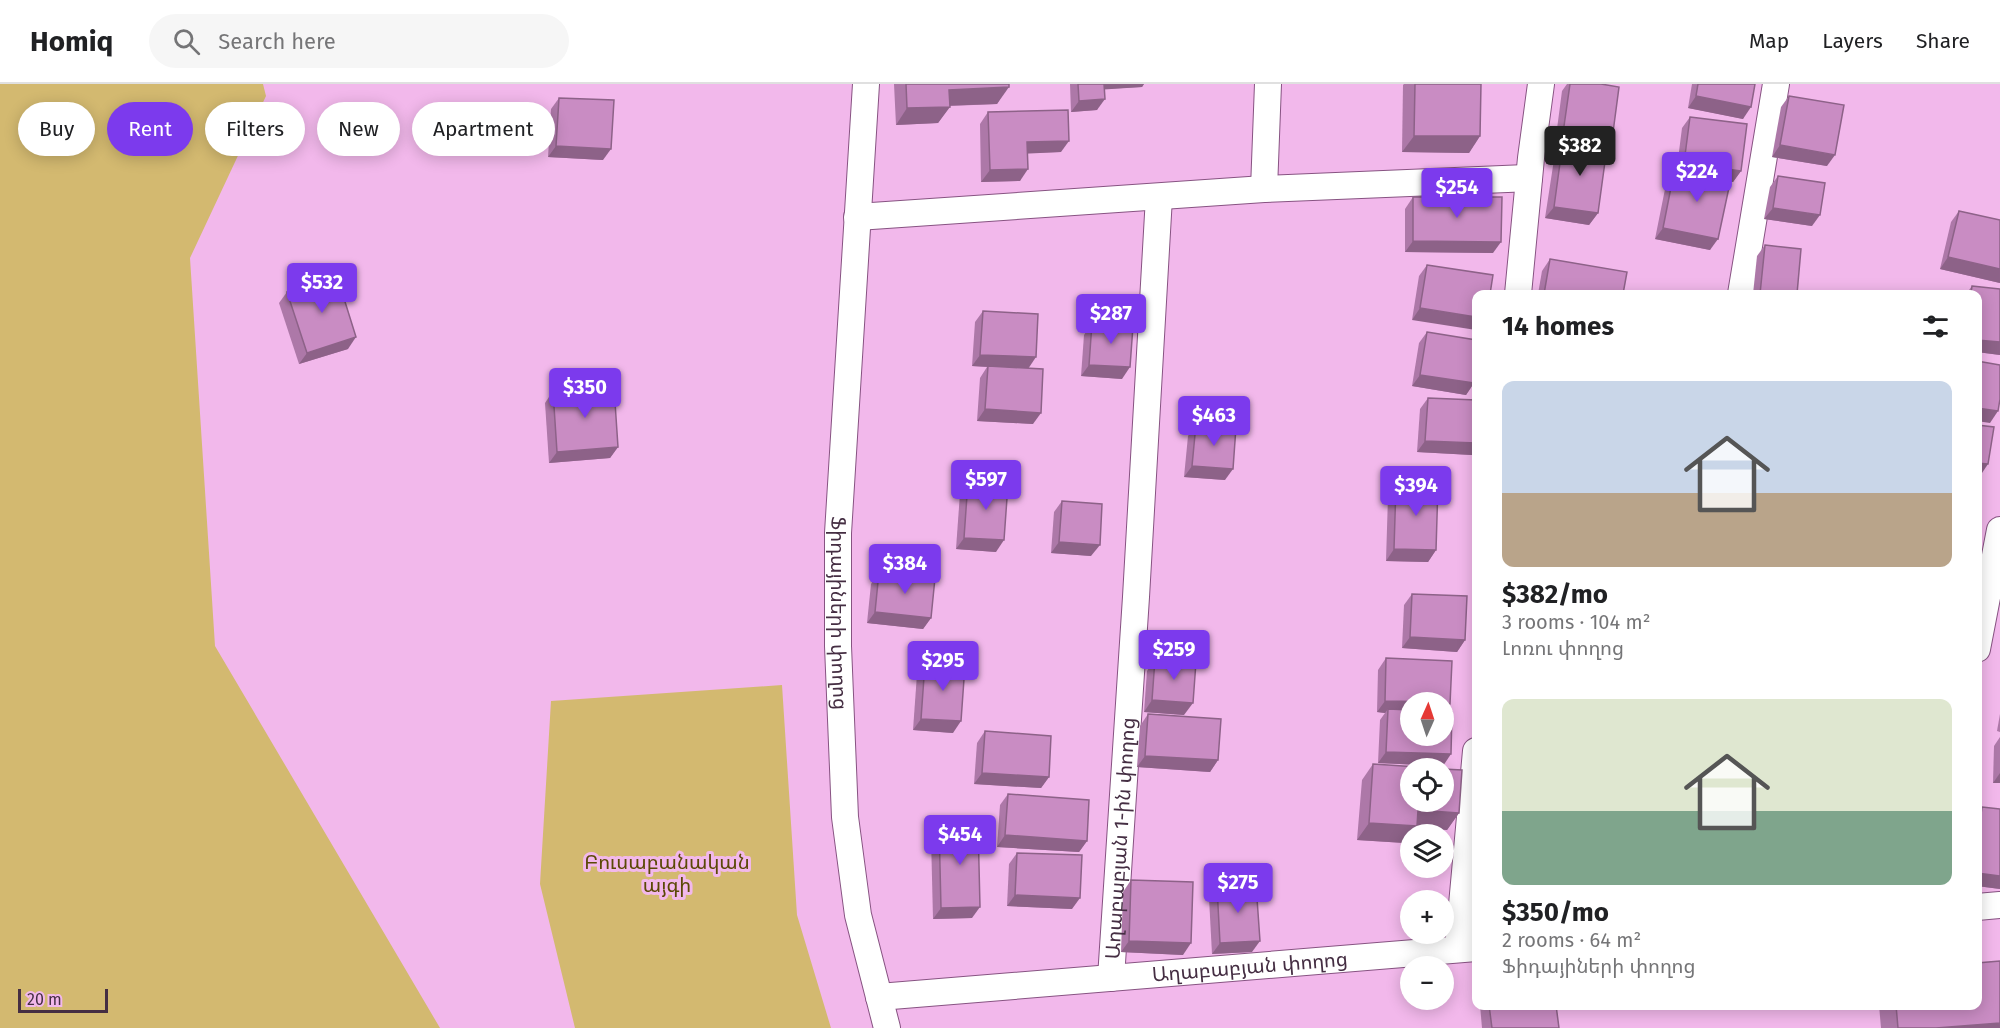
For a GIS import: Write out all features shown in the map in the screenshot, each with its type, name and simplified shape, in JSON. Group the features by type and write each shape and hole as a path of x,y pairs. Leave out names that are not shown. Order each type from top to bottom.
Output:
{"street":[{"name":"Ֆիդայիների փողոց","path":"866,84 838,522 838,646 845,817 858,915 887,1028"},
{"path":"1264,189 1268,84"},
{"path":"1518,290 1541,84"},
{"path":"1742,290 1776,84"},
{"path":"857,217 1264,189 1529,178"},
{"name":"Աղաբաբյան 1-ին փողոց","path":"1111,978 1159,197"},
{"path":"1982,623 2000,530"},
{"path":"1467,949 1472,839"},
{"path":"1982,906 2000,905"},
{"name":"Աղաբաբյան փողոց","path":"879,997 1467,949"}],"green space":[{"path":"0,84 263,84 266,96 263,102 205,102 205,156 238,156 190,258 215,646 440,1028 0,1028"},
{"name":"Բուսաբանական այգի","path":"782,685 797,915 831,1028 575,1028 540,884 551,701"}],"building":[{"path":"906,84 1009,84 1009,87 949,90 950,107 907,108"},
{"path":"1078,84 1104,84 1105,99 1079,101"},
{"path":"1415,84 1481,84 1480,136 1414,136"},
{"path":"1570,84 1601,84 1619,87 1612,140 1563,133"},
{"path":"1698,84 1755,84 1751,107 1696,96"},
{"path":"1789,96 1844,105 1835,155 1780,145"},
{"path":"559,98 614,100 611,149 556,146"},
{"path":"1068,110 1069,141 1027,142 1028,169 990,170 988,112"},
{"path":"1690,117 1747,124 1741,171 1684,163"},
{"path":"1563,141 1607,147 1598,213 1554,207"},
{"path":"1675,167 1731,178 1718,239 1663,228"},
{"path":"1778,176 1825,183 1820,215 1773,208"},
{"path":"1413,197 1502,197 1501,242 1413,241"},
{"path":"1959,211 2000,220 2000,269 1948,257"},
{"path":"1765,245 1801,249 1797,290 1760,290"},
{"path":"1550,259 1627,272 1624,290 1545,290"},
{"path":"1427,265 1493,275 1491,290 1472,290 1472,316 1420,308"},
{"path":"337,276 356,337 307,353 287,292"},
{"path":"1972,286 2000,289 2000,342 1982,340 1982,290 1972,290"},
{"path":"983,311 1038,314 1036,357 980,355"},
{"path":"1092,323 1133,326 1130,367 1089,365"},
{"path":"1427,332 1472,339 1472,383 1420,375"},
{"path":"1982,362 2000,365 1998,411 1982,409"},
{"path":"988,366 1043,369 1041,413 985,409"},
{"path":"614,387 618,447 557,452 553,391"},
{"path":"1428,398 1472,400 1472,443 1425,441"},
{"path":"1196,424 1236,427 1233,469 1192,466"},
{"path":"1982,426 1994,427 1988,464 1982,463"},
{"path":"968,481 1008,484 1004,540 964,538"},
{"path":"1396,485 1438,485 1436,550 1394,549"},
{"path":"1062,501 1102,504 1100,545 1059,542"},
{"path":"879,572 935,578 931,618 875,612"},
{"path":"1412,594 1467,596 1465,640 1410,637"},
{"path":"1386,658 1452,661 1451,692 1400,692 1400,701 1385,701"},
{"path":"1155,659 1196,662 1193,703 1152,700"},
{"path":"925,663 965,665 961,721 921,719"},
{"path":"1388,709 1400,710 1400,746 1451,746 1451,754 1386,752"},
{"path":"1148,714 1221,719 1218,760 1145,756"},
{"path":"985,731 1051,736 1049,777 982,773"},
{"path":"1373,764 1400,766 1400,812 1418,812 1417,824 1369,823"},
{"path":"1454,770 1462,770 1459,813 1445,812 1454,812"},
{"path":"1008,794 1089,800 1087,841 1005,835"},
{"path":"1982,807 2000,809 2000,876 1982,874"},
{"path":"978,824 980,907 941,908 939,825"},
{"path":"1017,853 1082,855 1080,898 1015,895"},
{"path":"1131,880 1193,882 1191,943 1129,941"},
{"path":"1256,884 1260,941 1220,943 1217,887"},
{"path":"2000,961 2000,1023 1936,1028 1898,1028 1896,1010 1982,1010 1982,963"},
{"path":"1490,1010 1557,1010 1559,1028 1492,1028"}]}
